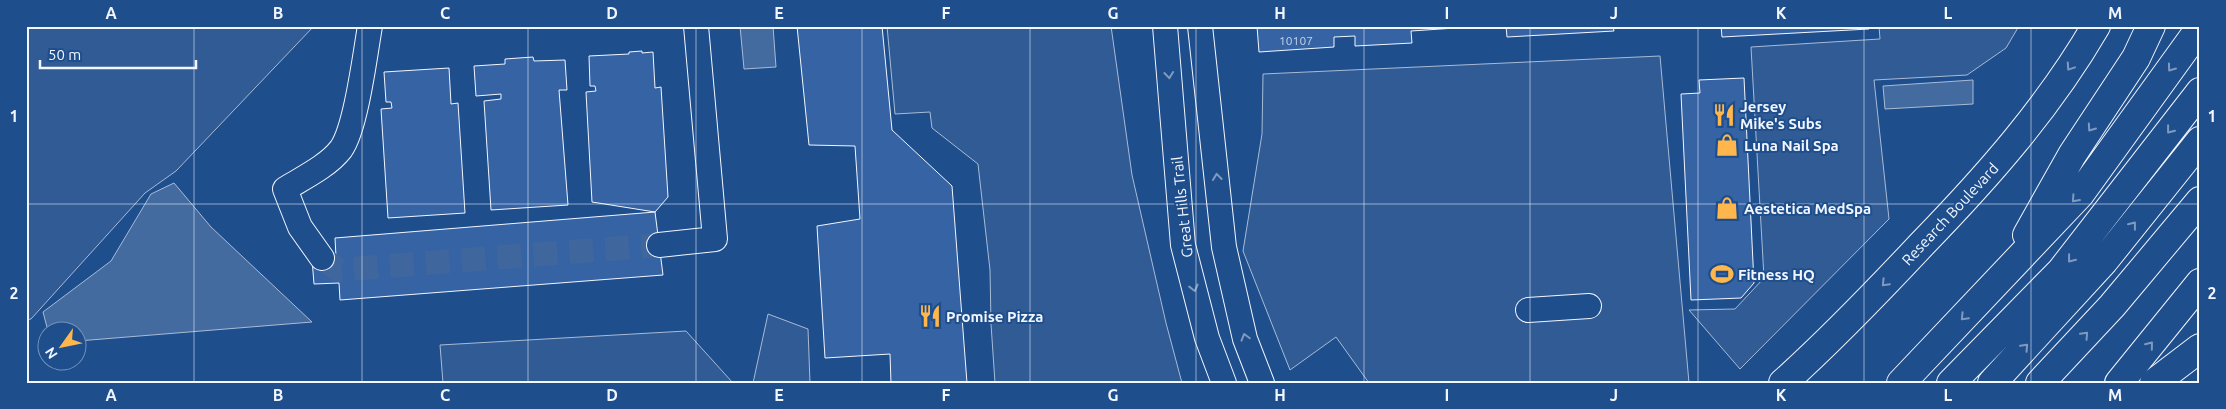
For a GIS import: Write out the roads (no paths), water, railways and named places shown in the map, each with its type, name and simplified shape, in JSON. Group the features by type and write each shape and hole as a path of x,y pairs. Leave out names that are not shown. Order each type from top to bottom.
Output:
{"main road":[{"name":"Research Boulevard","path":"1783,383 1848,322 2006,154 2050,96 2096,26"},
{"path":"2005,274 2072,155 2136,58 2151,26"},
{"path":"1901,383 2080,194 2200,28"},
{"path":"1951,383 2061,271 2200,92"},
{"path":"1992,383 2104,261 2200,141"},
{"path":"2040,383 2112,306 2200,201"},
{"path":"2119,383 2200,283"},
{"path":"2154,383 2194,353"}],"street":[{"path":"322,258 300,227 285,189 326,162 341,149 352,124 370,26"},
{"path":"659,245 715,239 696,26"},
{"name":"Great Hills Trail","path":"1164,26 1174,121 1183,245 1207,338 1224,383"},
{"path":"1200,26 1224,247 1245,339 1262,383"},
{"path":"1174,121 1211,120"},
{"path":"1528,310 1590,306"}],"tunnel":[{"path":"322,258 338,270 659,245"}],"place":[{"name":"Jersey Mike's Subs","path":"1724,115"},
{"name":"Luna Nail Spa","path":"1727,145"},
{"name":"Aestetica MedSpa","path":"1727,208"},
{"name":"Fitness HQ","path":"1722,274"},
{"name":"Promise Pizza","path":"930,316"}]}
